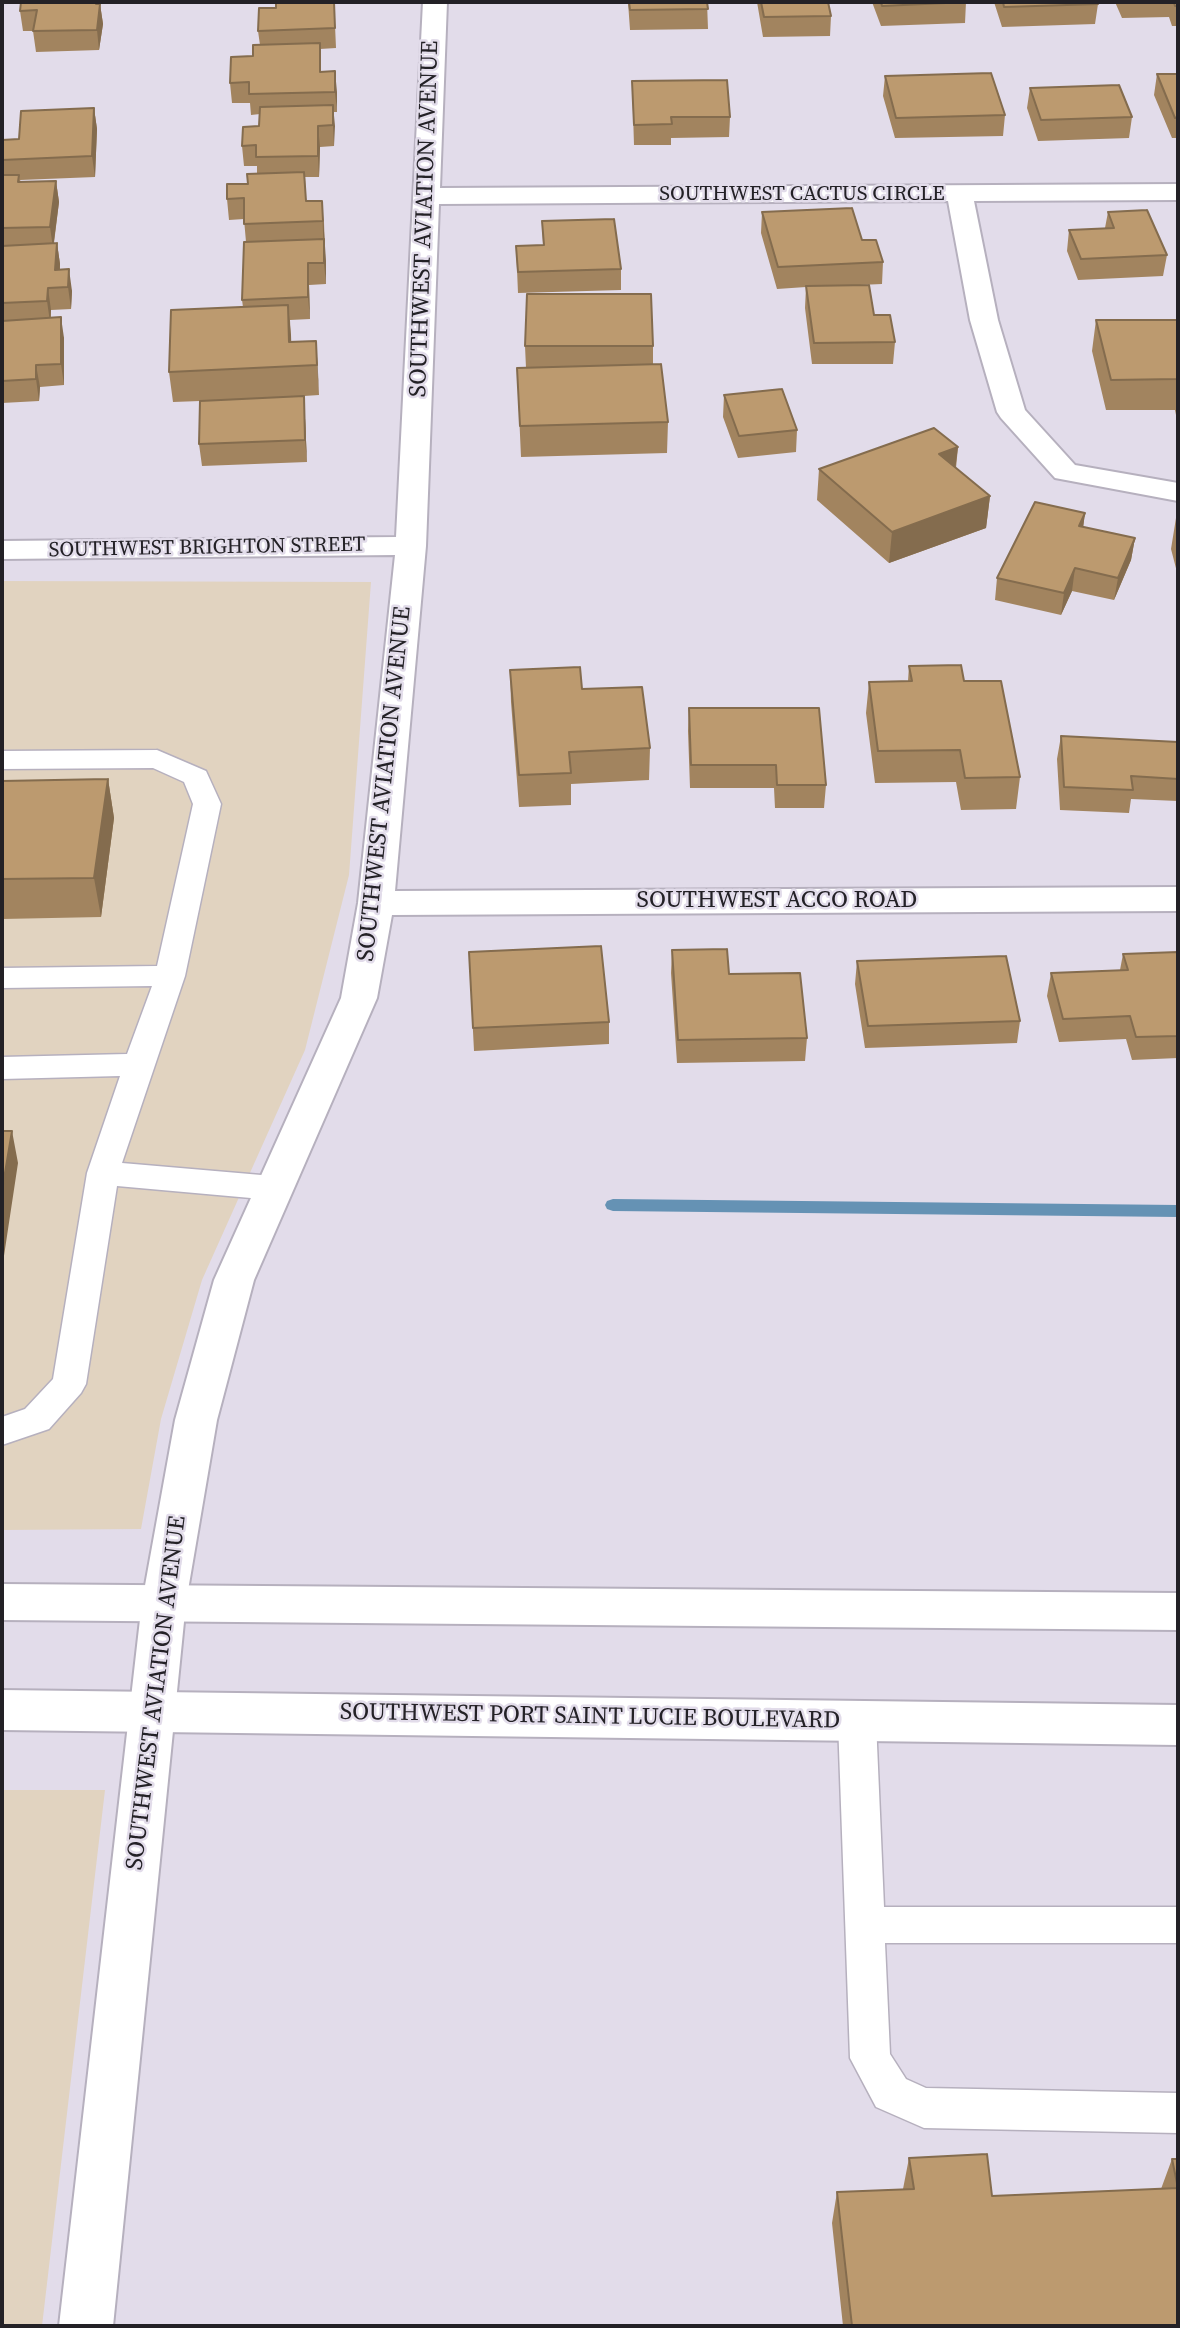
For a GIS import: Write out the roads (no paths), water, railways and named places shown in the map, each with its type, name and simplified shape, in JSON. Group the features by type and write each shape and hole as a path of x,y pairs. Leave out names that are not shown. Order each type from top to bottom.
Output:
{"street":[{"name":"SOUTHWEST AVIATION AVENUE","path":"86,2326 164,1602 195,1420 234,1280 359,998 376,903 411,546 435,2"},
{"name":"SOUTHWEST CACTUS CIRCLE","path":"426,196 1178,192"},
{"path":"960,195 984,320 1012,412 1065,472 1178,492"},
{"name":"SOUTHWEST BRIGHTON STREET","path":"2,550 411,546"},
{"name":"SOUTHWEST ACCO ROAD","path":"376,903 1178,899"},
{"path":"2,1602 1178,1612"},
{"name":"SOUTHWEST PORT SAINT LUCIE BOULEVARD","path":"2,1710 1178,1725"}],"lane":[{"path":"2,760 157,759 196,777 207,804 170,976 103,1173 69,1384 37,1419 2,1431"},
{"path":"2,978 170,976"},
{"path":"2,1068 139,1065"},
{"path":"103,1173 273,1188"},
{"path":"857,1721 870,2058 891,2093 924,2108 1178,2113"},
{"path":"865,1925 1178,1925"}],"waterway":[{"path":"613,1205 1178,1211"}]}
